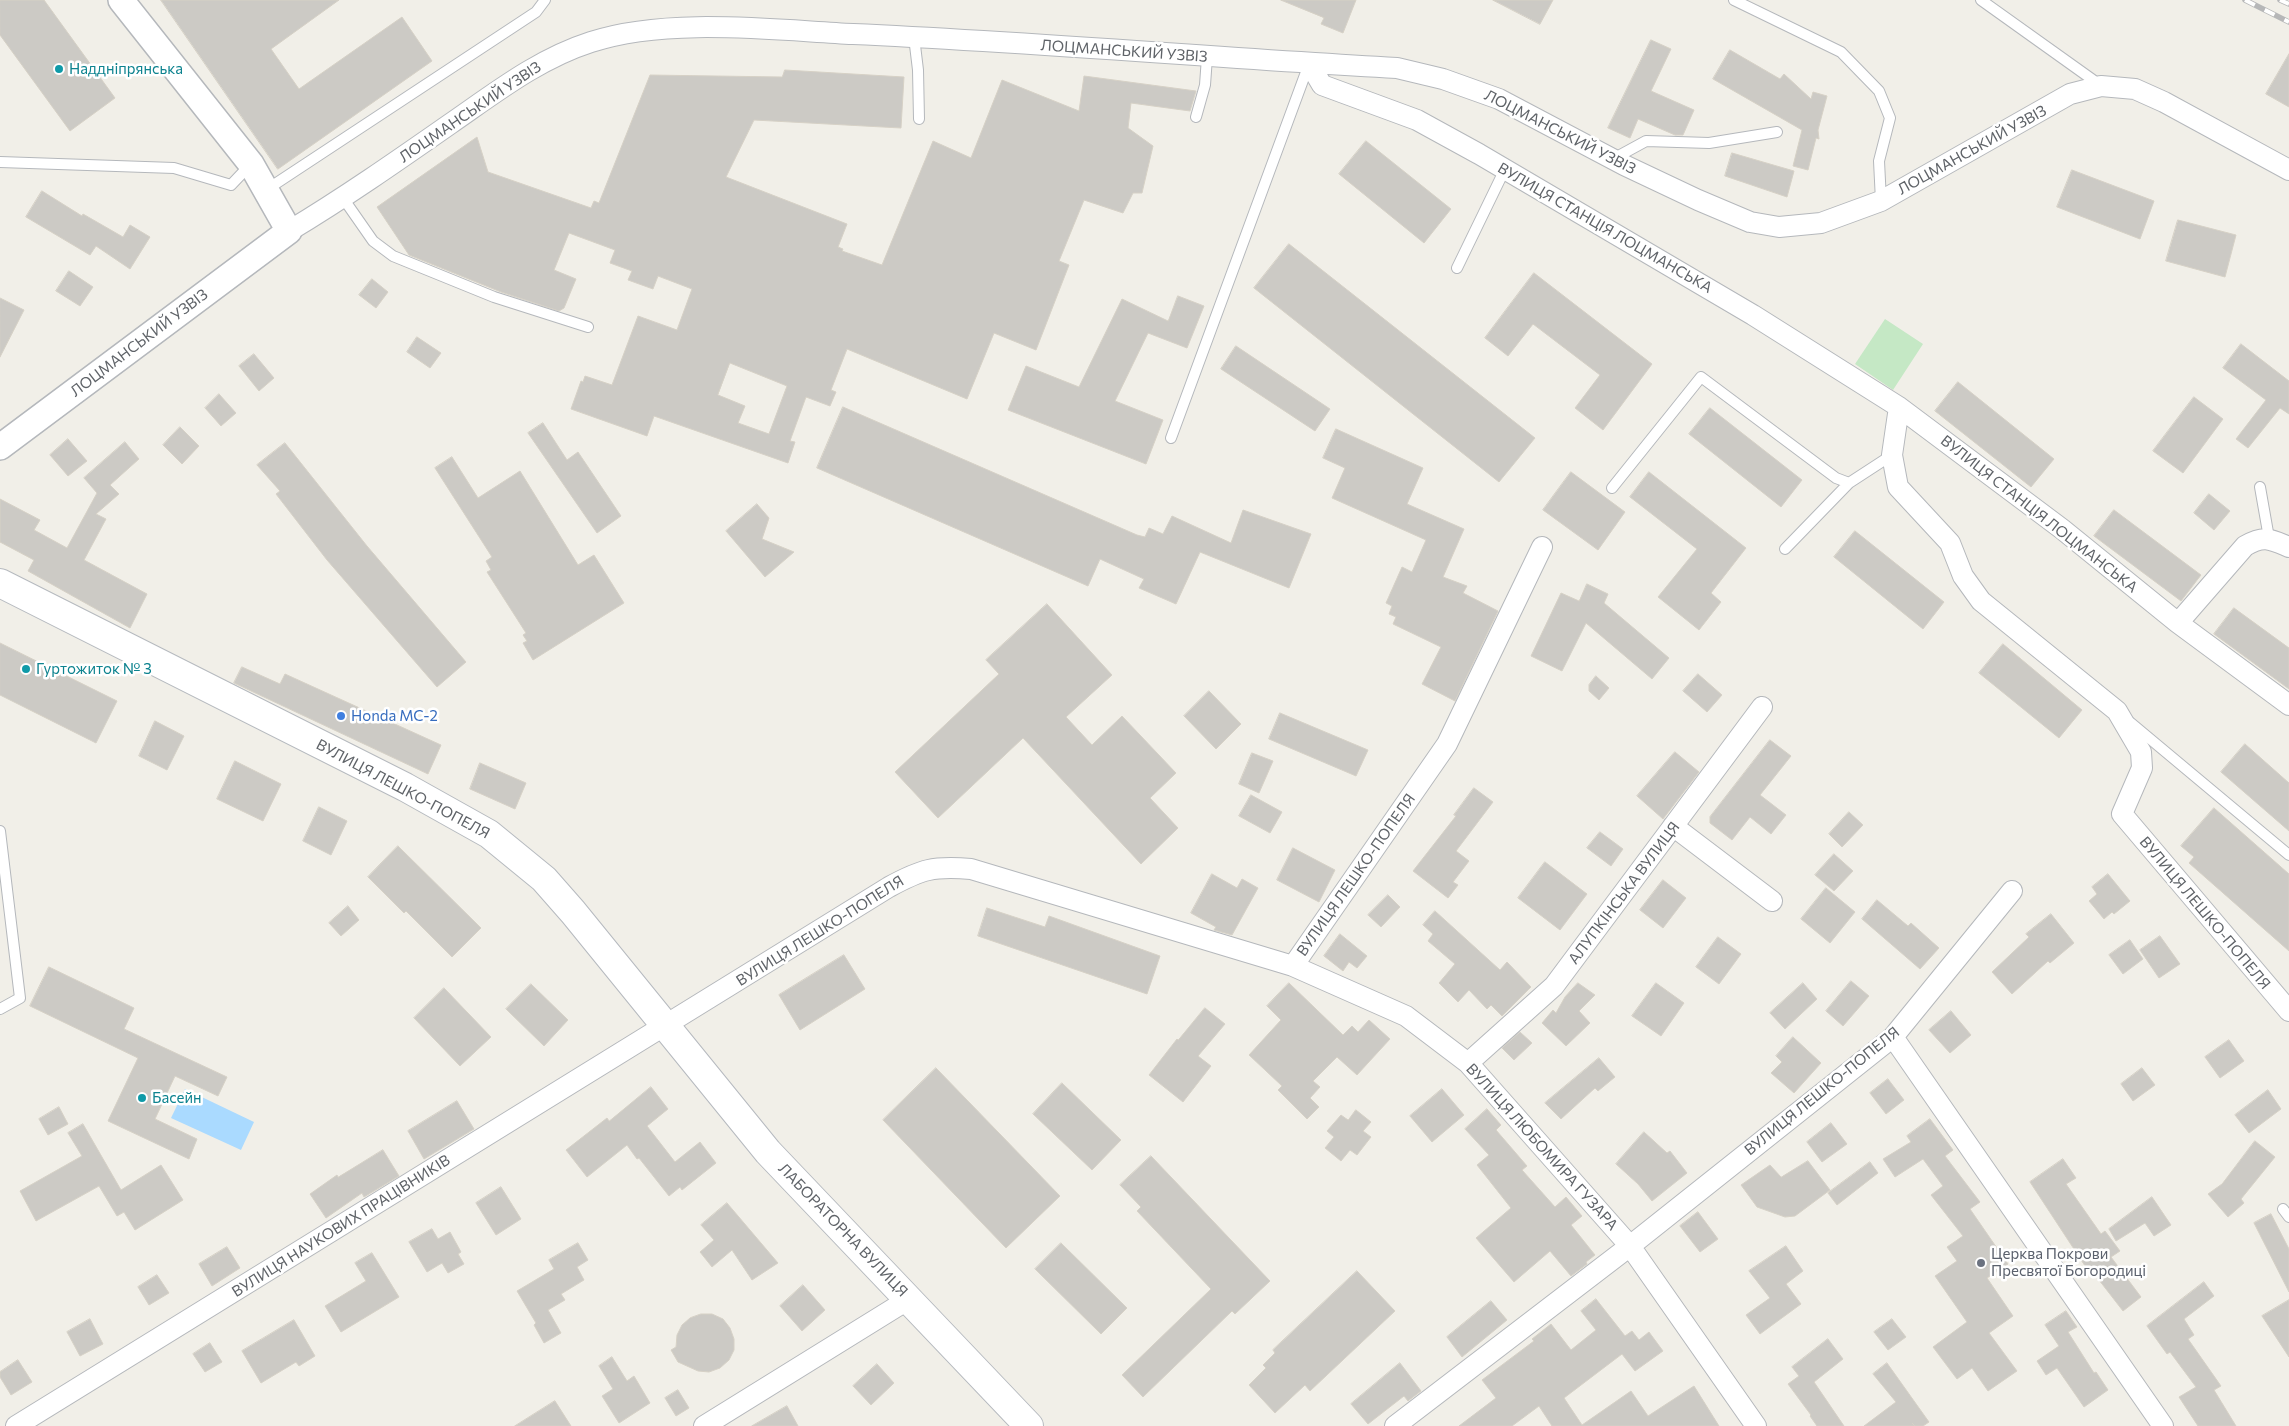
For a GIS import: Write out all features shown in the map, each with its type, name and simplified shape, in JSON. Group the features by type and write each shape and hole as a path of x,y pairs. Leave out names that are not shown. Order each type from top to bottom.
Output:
{"main road":[{"name":"ВУЛИЦЯ ЛЕШКО-ПОПЕЛЯ","path":"0,583 405,787 489,834 544,879 666,1026"},
{"name":"ЛАБОРАТОРНА ВУЛИЦЯ","path":"666,1026 768,1152 1029,1426"}],"street":[{"path":"121,0 251,164 289,231"},
{"name":"ЛОЦМАНСЬКИЙ УЗВІЗ","path":"0,447 289,231 343,198 519,76 552,58 591,42 624,34 664,28 738,29 914,37 1397,68 1442,79 1499,99 1613,159 1698,200 1741,218 1779,227 1821,223 1881,201 2070,94 2101,86 2135,90 2164,102 2289,170"},
{"name":"ВУЛИЦЯ СТАНЦІЯ ЛОЦМАНСЬКА","path":"1309,63 1322,85 1417,120 1505,169 1745,310 1899,407 2062,529 2178,623 2289,705"},
{"path":"1899,407 1892,455 1898,487 1950,543 1963,576 1981,601 2116,711"},
{"path":"2178,623 2245,546 2256,540 2268,538 2289,547"},
{"name":"ВУЛИЦЯ ЛЕШКО-ПОПЕЛЯ","path":"666,1026 889,887 914,873 942,867 971,869 1293,966 1447,744 1542,547"},
{"name":"АЛУПКІНСЬКА ВУЛИЦЯ","path":"1468,1063 1554,986 1762,707"},
{"name":"ВУЛИЦЯ ЛЕШКО-ПОПЕЛЯ","path":"2116,711 2141,752 2142,768 2122,814 2289,1011"},
{"path":"1673,826 1772,900"},
{"name":"ВУЛИЦЯ ЛЕШКО-ПОПЕЛЯ","path":"1630,1246 1893,1037 2012,891"},
{"name":"ВУЛИЦЯ ЛЮБОМИРА ГУЗАРА","path":"1293,966 1406,1016 1468,1063 1630,1246 1756,1426"},
{"name":"ВУЛИЦЯ НАУКОВИХ ПРАЦІВНИКІВ","path":"16,1426 666,1026"},
{"path":"1893,1037 2163,1426"},
{"name":"ВУЛИЦЯ ЛЮБОМИРА ГУЗАРА","path":"1395,1426 1630,1246"},
{"path":"711,1424 909,1299"}],"lane":[{"path":"266,190 536,12 545,0"},
{"path":"1734,0 1841,52 1879,91 1890,118 1879,161 1881,201"},
{"path":"1981,0 2101,86"},
{"path":"914,37 918,70 919,119"},
{"path":"1196,117 1205,85 1207,57"},
{"path":"1171,438 1309,63"},
{"path":"1613,159 1646,141 1710,143 1777,132"},
{"path":"0,162 174,168 231,184 251,164"},
{"path":"1457,268 1505,169"},
{"path":"343,198 373,241 392,256 494,297 588,327"},
{"path":"1612,488 1701,377 1836,478 1849,483"},
{"path":"1785,549 1849,483 1892,455"},
{"path":"2260,486 2268,538"},
{"path":"2116,711 2289,855"},
{"path":"0,830 20,998 0,1009"}],"green space":[{"path":"1885,319 1923,344 1893,390 1855,364"}],"water":[{"path":"185,1089 254,1122 241,1150 171,1118"}],"building":[{"name":"Наддніпрянська","path":"0,0 44,0 115,98 70,131 0,35"},
{"path":"161,0 339,0 271,49 299,89 402,17 432,61 278,169"},
{"path":"1281,0 1356,0 1343,33 1321,24 1324,18"},
{"path":"1493,0 1553,0 1540,24"},
{"path":"1651,40 1671,49 1651,91 1694,110 1683,135 1675,135 1638,119 1630,138 1608,128"},
{"path":"1730,50 1780,79 1784,74 1811,99 1813,92 1827,96 1818,130 1819,139 1816,138 1808,170 1793,166 1802,130 1713,79"},
{"path":"2289,54 2289,107 2266,94"},
{"path":"785,70 904,77 901,128 754,120 726,177 847,224 838,247 843,249 842,251 882,265 933,141 971,158 1002,80 1079,111 1084,76 1196,91 1190,111 1131,103 1128,128 1153,146 1142,193 1133,193 1123,213 1084,200 1059,261 1069,265 1036,350 994,333 967,399 847,349 831,390 836,392 830,406 806,397 790,441 795,442 788,463 654,416 647,436 571,409 581,381 583,382 585,376 612,385 638,316 677,330 692,289 658,276 653,289 628,280 632,271 610,263 615,250 569,233 554,270 576,279 564,308 559,311 501,292 409,255 377,207 477,137 488,172 591,208 594,201 599,203 650,75 782,77","holes":["730,363 787,386 769,434 738,423 745,406 718,395"]},
{"path":"1366,141 1451,209 1424,243 1339,174"},
{"path":"1732,153 1794,171 1787,197 1725,176"},
{"path":"2072,170 2154,201 2140,239 2057,207"},
{"path":"42,191 82,216 83,214 123,237 130,225 150,237 130,269 96,246 90,255 26,217"},
{"path":"2178,220 2236,235 2225,277 2166,261"},
{"path":"1289,244 1535,438 1499,482 1254,288"},
{"path":"69,271 93,287 80,306 56,291"},
{"path":"1534,273 1652,364 1603,430 1575,408 1600,375 1533,324 1508,356 1485,338"},
{"path":"372,279 388,292 376,308 359,295"},
{"path":"1178,296 1204,306 1187,348 1148,333 1115,401 1163,420 1146,464 1008,410 1026,366 1079,387 1122,299 1168,321"},
{"path":"0,298 24,310 0,357"},
{"path":"417,337 441,353 430,368 407,352"},
{"path":"2241,344 2289,381 2289,414 2280,408 2248,448 2236,439 2266,400 2223,368"},
{"path":"1236,346 1330,409 1315,431 1221,369"},
{"path":"254,354 274,378 259,391 239,366"},
{"path":"1958,382 2054,459 2031,487 1935,411"},
{"path":"219,394 236,413 221,426 205,408"},
{"path":"2194,397 2223,419 2183,473 2153,451"},
{"path":"843,407 1137,535 1145,537 1149,528 1163,534 1172,516 1231,543 1243,510 1311,534 1289,588 1200,552 1176,604 1139,588 1144,579 1100,559 1088,586 817,468"},
{"path":"1710,408 1802,480 1781,507 1689,434"},
{"path":"543,423 567,460 578,452 621,516 597,533 528,433"},
{"path":"180,427 199,446 182,464 163,445"},
{"path":"1336,429 1423,468 1407,504 1464,529 1443,577 1467,586 1463,593 1498,611 1455,701 1422,684 1441,647 1393,624 1396,617 1389,614 1392,606 1386,603 1402,567 1412,572 1426,540 1332,498 1345,468 1323,458"},
{"path":"68,439 87,461 68,476 50,455"},
{"path":"125,442 139,459 110,485 119,494 96,514 106,519 84,560 147,594 130,628 28,571 34,560 0,542 0,499 40,520 34,530 67,548 97,493 84,478"},
{"path":"285,443 367,546 466,662 437,687 327,560 276,494 280,491 257,465"},
{"path":"452,457 478,498 520,471 578,565 594,555 624,603 533,660 523,643 527,641 523,635 526,633 487,572 491,570 486,561 492,557 435,468"},
{"path":"1571,472 1625,512 1598,550 1543,510"},
{"path":"1649,472 1746,548 1711,593 1721,602 1699,630 1658,597 1697,549 1630,497"},
{"path":"2209,494 2230,511 2214,530 2194,513"},
{"path":"757,504 769,518 762,539 794,552 765,577 726,531"},
{"path":"2114,510 2201,575 2181,601 2094,536"},
{"path":"1855,531 1944,602 1923,629 1834,557"},
{"path":"1587,584 1608,594 1604,603 1669,658 1652,679 1586,623 1562,671 1531,656 1561,593 1579,601"},
{"path":"1047,604 1112,675 1066,717 1092,745 1122,716 1176,773 1150,798 1178,828 1141,864 1023,738 938,818 895,772 999,674 986,660"},
{"path":"2234,608 2289,648 2289,689 2214,634"},
{"name":"Гуртожиток № 3","path":"0,643 117,701 96,743 0,695"},
{"path":"2003,644 2082,710 2059,738 1979,673"},
{"path":"242,667 280,684 285,674 441,745 428,774 234,683"},
{"path":"1698,674 1722,695 1707,712 1683,691"},
{"path":"1596,676 1609,688 1599,700 1589,691 1589,685"},
{"path":"1209,691 1241,724 1216,749 1184,716"},
{"path":"1280,713 1368,750 1356,776 1269,739"},
{"path":"155,721 184,736 167,770 139,756"},
{"path":"1770,740 1791,756 1760,795 1786,815 1771,834 1750,817 1732,840 1710,823 1710,817"},
{"path":"2245,744 2289,783 2289,831 2221,772"},
{"path":"1675,752 1699,772 1663,819 1637,796"},
{"path":"1252,753 1273,761 1259,793 1239,784"},
{"path":"235,761 281,784 263,821 217,799"},
{"path":"480,763 526,783 515,809 470,789"},
{"path":"1474,788 1493,802 1456,851 1469,861 1453,882 1458,885 1448,898 1413,871 1456,816 1454,815"},
{"path":"1251,795 1282,812 1270,833 1239,816"},
{"path":"319,807 347,821 331,855 303,841"},
{"path":"2214,808 2289,874 2289,951 2189,863 2194,857 2181,846"},
{"path":"1849,812 1863,825 1842,847 1829,834"},
{"path":"1600,832 1623,849 1611,866 1587,848"},
{"path":"398,846 481,928 452,957 406,911 404,913 368,877"},
{"path":"1293,848 1335,870 1319,902 1277,880"},
{"path":"1834,854 1853,871 1834,891 1815,875"},
{"path":"1545,862 1587,894 1560,930 1518,898"},
{"path":"1212,874 1237,888 1242,879 1258,888 1232,935 1214,930 1216,927 1191,913"},
{"path":"2108,874 2130,901 2114,914 2112,912 2104,919 2089,901 2097,894 2092,887"},
{"path":"1663,880 1686,898 1663,928 1640,910"},
{"path":"1826,888 1855,912 1830,943 1801,919"},
{"path":"1388,895 1400,907 1381,927 1368,915"},
{"path":"1877,900 1908,926 1911,923 1939,948 1920,969 1862,919"},
{"path":"348,906 359,920 341,936 329,923"},
{"path":"987,908 1045,927 1049,916 1160,956 1147,994 978,936"},
{"path":"1435,911 1500,970 1507,962 1531,987 1502,1016 1491,1005 1487,1009 1469,990 1458,1002 1439,983 1455,964 1428,941 1433,934 1423,925"},
{"path":"2051,914 2074,943 2050,963 2048,961 2012,994 1992,972 2029,937 2026,934"},
{"path":"1340,934 1367,956 1357,968 1349,962 1343,971 1324,956"},
{"path":"2160,936 2180,964 2159,978 2140,950"},
{"path":"1718,937 1741,954 1719,984 1696,967"},
{"path":"2130,940 2143,959 2123,974 2109,955"},
{"path":"844,955 865,989 800,1030 779,995"},
{"path":"49,967 134,1008 124,1029 227,1077 218,1096 175,1076 155,1119 197,1139 189,1159 108,1121 138,1058 30,1006"},
{"path":"1851,981 1869,996 1843,1026 1826,1011"},
{"path":"1289,983 1343,1035 1352,1026 1358,1032 1369,1020 1390,1039 1357,1075 1337,1057 1313,1081 1320,1087 1310,1098 1319,1107 1307,1119 1278,1090 1282,1086 1249,1055 1281,1020 1267,1006"},
{"path":"1578,983 1595,995 1579,1011 1590,1023 1566,1046 1542,1023 1553,1010 1556,1013 1565,997"},
{"path":"1656,983 1684,1003 1661,1036 1632,1016"},
{"path":"1803,983 1817,999 1785,1029 1770,1013"},
{"path":"531,984 568,1020 544,1046 506,1009"},
{"path":"444,988 491,1037 460,1066 414,1018"},
{"path":"1205,1008 1225,1024 1198,1056 1211,1066 1183,1102 1149,1075 1177,1039"},
{"path":"1951,1011 1971,1035 1950,1053 1929,1030"},
{"path":"1520,1032 1532,1043 1514,1060 1502,1048"},
{"path":"1793,1037 1821,1063 1794,1093 1771,1073 1782,1062 1776,1056"},
{"path":"2229,1040 2244,1061 2220,1078 2205,1057"},
{"path":"1599,1058 1615,1077 1598,1091 1595,1088 1561,1119 1545,1103"},
{"path":"936,1068 1060,1196 1006,1248 883,1120"},
{"path":"2142,1068 2155,1085 2133,1101 2121,1084"},
{"path":"1888,1079 1904,1100 1886,1114 1870,1093"},
{"path":"1062,1083 1121,1140 1092,1170 1033,1114"},
{"path":"651,1087 668,1109 647,1126 675,1162 700,1142 716,1163 682,1190 680,1187 669,1196 627,1145 587,1177 566,1150 607,1118 609,1121"},
{"path":"1442,1089 1464,1115 1432,1142 1410,1116"},
{"path":"2268,1090 2281,1109 2249,1133 2235,1115"},
{"path":"457,1101 474,1129 424,1159 408,1131"},
{"path":"59,1107 68,1124 48,1135 39,1119"},
{"path":"1487,1109 1501,1125 1496,1130 1527,1166 1522,1170 1555,1207 1566,1197 1582,1216 1571,1225 1595,1255 1586,1262 1587,1264 1571,1276 1550,1251 1514,1282 1476,1238 1511,1208 1477,1165 1489,1155 1465,1129"},
{"path":"1356,1110 1371,1122 1363,1131 1371,1137 1357,1155 1350,1150 1341,1161 1325,1148 1334,1137 1327,1131 1341,1115 1348,1120"},
{"path":"1930,1119 1953,1150 1945,1156 1980,1202 1970,1209 2008,1264 1987,1278 2013,1316 1989,1333 2017,1371 1988,1391 1972,1368 1957,1379 1933,1347 1967,1322 1935,1276 1957,1261 1947,1247 1963,1236 1931,1195 1943,1186 1923,1159 1895,1177 1883,1159 1911,1142 1907,1136"},
{"path":"1831,1123 1847,1144 1822,1162 1807,1142"},
{"path":"83,1124 121,1190 161,1165 183,1200 135,1230 124,1212 117,1216 99,1186 36,1221 20,1191 82,1156 68,1133"},
{"path":"1644,1132 1667,1153 1670,1151 1687,1173 1652,1201 1638,1184 1616,1164"},
{"path":"2255,1141 2275,1157 2241,1199 2244,1203 2228,1217 2208,1194 2222,1184"},
{"path":"383,1150 399,1176 364,1197 362,1193 326,1218 310,1194 337,1175 338,1177"},
{"path":"1151,1156 1270,1281 1235,1314 1232,1311 1143,1397 1122,1375 1211,1289 1137,1211 1141,1207 1120,1185"},
{"path":"2063,1159 2076,1178 2066,1184 2101,1234 2105,1231 2120,1251 2111,1257 2141,1297 2123,1311 2092,1271 2089,1272 2030,1182"},
{"path":"1808,1161 1830,1190 1795,1216 1785,1217 1757,1207 1741,1185 1770,1165 1781,1177"},
{"path":"1870,1162 1878,1173 1837,1205 1828,1193"},
{"path":"501,1187 521,1219 496,1235 476,1203"},
{"path":"2152,1197 2171,1225 2154,1236 2145,1223 2116,1241 2109,1229"},
{"path":"727,1203 778,1263 752,1280 732,1250 712,1267 700,1252 714,1240 701,1225"},
{"path":"1698,1212 1718,1239 1700,1252 1680,1226"},
{"path":"2271,1214 2289,1249 2289,1292 2254,1223"},
{"path":"432,1229 438,1239 450,1232 461,1252 458,1254 464,1264 448,1273 442,1263 427,1272 409,1242"},
{"path":"578,1243 588,1260 577,1267 584,1280 561,1294 565,1300 548,1310 561,1333 544,1343 534,1325 536,1323 517,1291 554,1269 549,1260"},
{"path":"1061,1243 1127,1308 1101,1334 1035,1269"},
{"path":"1786,1246 1803,1271 1786,1284 1801,1304 1760,1334 1746,1315 1770,1298 1749,1271"},
{"path":"227,1247 240,1268 212,1286 199,1264"},
{"path":"372,1253 399,1297 341,1332 325,1306 366,1281 355,1263"},
{"path":"1357,1271 1395,1311 1310,1391 1305,1385 1275,1413 1249,1385 1266,1368 1263,1365 1275,1353 1273,1350"},
{"path":"157,1275 169,1293 149,1305 138,1287"},
{"path":"2204,1282 2214,1296 2184,1319 2194,1335 2188,1339 2221,1386 2214,1390 2236,1426 2198,1426 2179,1397 2196,1387 2170,1352 2167,1354 2147,1326"},
{"path":"803,1285 825,1310 802,1331 780,1306"},
{"path":"1596,1299 1625,1336 1632,1331 1639,1340 1649,1332 1663,1351 1635,1371 1622,1354 1564,1398 1582,1425 1631,1391 1648,1416 1694,1386 1719,1426 1552,1426 1539,1406 1512,1426 1459,1426 1496,1398 1482,1380 1534,1341 1532,1339 1551,1324 1571,1350 1596,1330 1581,1311"},
{"path":"2289,1300 2289,1357 2262,1316"},
{"path":"1491,1301 1507,1320 1462,1357 1447,1337"},
{"path":"2066,1311 2077,1327 2068,1332 2094,1373 2096,1372 2108,1390 2084,1407 2057,1368 2046,1375 2037,1361 2059,1346 2045,1325"},
{"path":"701,1314 712,1314 723,1319 730,1328 734,1339 734,1350 729,1360 720,1368 709,1372 698,1371 678,1362 671,1350 676,1347 677,1335 682,1325 690,1318"},
{"path":"90,1319 103,1344 80,1356 67,1332"},
{"path":"1892,1319 1906,1337 1888,1350 1874,1332"},
{"path":"294,1320 315,1356 299,1366 296,1362 261,1383 242,1351"},
{"path":"1828,1339 1843,1359 1814,1382 1844,1426 1817,1426 1788,1384 1799,1376 1792,1367"},
{"path":"210,1343 222,1362 205,1372 193,1354"},
{"path":"612,1357 627,1381 634,1376 650,1403 619,1423 602,1396 613,1389 599,1366"},
{"path":"18,1360 32,1382 11,1395 0,1377 0,1372"},
{"path":"1400,1363 1421,1391 1408,1401 1404,1396 1368,1424 1351,1404"},
{"path":"1887,1363 1929,1422 1923,1426 1864,1426 1896,1402 1873,1374"},
{"path":"877,1364 894,1383 871,1405 853,1386"},
{"path":"678,1390 689,1408 676,1416 665,1398"},
{"path":"555,1401 571,1426 515,1426"},
{"path":"787,1406 798,1426 752,1426"}],"railway":[{"path":"2245,0 2289,22"},
{"path":"2280,0 2289,4"}],"place":[{"name":"Наддніпрянська","path":"59,69"},
{"name":"Гуртожиток № 3","path":"26,669"},
{"name":"Honda МС-2","path":"341,716"},
{"name":"Басейн","path":"142,1098"},
{"name":"Церква Покрови Пресвятої Богородиці","path":"1981,1263"}]}
